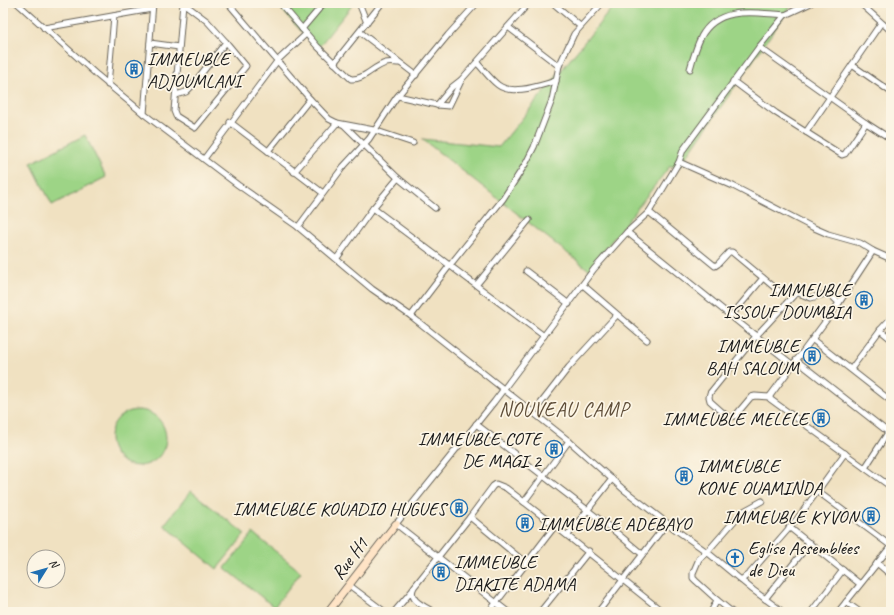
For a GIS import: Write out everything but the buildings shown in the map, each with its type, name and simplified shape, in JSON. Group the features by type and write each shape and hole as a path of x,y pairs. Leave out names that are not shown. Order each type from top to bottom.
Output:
{"street":[{"path":"17,3 144,114 238,185 298,227 372,288 412,316 534,412 612,479 667,523 708,552 741,580 783,612"},
{"path":"144,114 153,3"},
{"path":"183,3 207,21 246,66 195,128 176,116 175,113 183,3"},
{"path":"228,3 329,119 337,123 374,130 412,144"},
{"path":"280,3 317,46 351,79 353,80 366,75 377,67 386,63 399,63"},
{"path":"204,159 230,122 278,60 304,31 324,3"},
{"path":"359,3 367,23"},
{"path":"334,63 382,3"},
{"path":"298,227 342,167 369,139 398,96 448,35 477,3"},
{"path":"436,106 452,87 477,63 530,3"},
{"path":"553,3 580,26"},
{"path":"412,316 450,265 503,199 526,163 534,147 552,100 559,66 574,34 602,3"},
{"path":"508,612 396,524 504,389 594,269 627,232 649,212 679,162 683,150 759,47 785,15 811,3"},
{"path":"860,3 891,31"},
{"path":"44,28 152,9"},
{"path":"690,69 702,36 719,19 739,13 785,15"},
{"path":"108,84 114,16"},
{"path":"806,132 829,96 881,23"},
{"path":"508,27 559,66"},
{"path":"360,32 416,75"},
{"path":"176,95 186,92 191,87 226,42"},
{"path":"150,43 179,47"},
{"path":"759,47 891,139"},
{"path":"477,63 493,81 505,89 512,90 536,87 556,81"},
{"path":"852,65 891,92"},
{"path":"398,96 436,106 449,106 462,79"},
{"path":"733,82 776,113 844,154 866,123"},
{"path":"268,151 310,99"},
{"path":"230,122 323,193"},
{"path":"294,172 337,123"},
{"path":"343,124 398,178 434,208"},
{"path":"679,162 733,186 812,227 828,234 860,243 891,259"},
{"path":"337,258 373,208 398,178"},
{"path":"373,208 477,284 544,336"},
{"path":"649,212 714,266 718,264 730,251 780,292"},
{"path":"477,284 529,220"},
{"path":"627,232 756,336 890,430 865,468"},
{"path":"770,397 839,303 873,251"},
{"path":"526,270 569,304"},
{"path":"731,316 763,278"},
{"path":"583,285 647,340"},
{"path":"839,303 832,296 825,294 812,298 798,293 794,295 756,336 710,393 710,401 728,417 732,417 735,416 751,397 770,397 891,487"},
{"path":"534,412 569,367 617,315"},
{"path":"851,369 880,330 891,318"},
{"path":"880,330 891,339"},
{"path":"812,340 891,401"},
{"path":"476,424 588,510 642,554"},
{"path":"524,502 569,441"},
{"path":"741,580 750,573 790,527 845,453"},
{"path":"568,535 612,479"},
{"path":"394,612 496,484 502,486 589,551 663,612"},
{"path":"817,491 891,546 838,612"},
{"path":"732,612 696,581 692,575 699,559 708,552 740,515 762,501"},
{"path":"470,517 527,564"},
{"path":"598,612 667,523"},
{"name":"Rue H1","path":"328,612 396,524"},
{"path":"489,612 555,526"},
{"path":"790,527 860,584"},
{"path":"765,599 810,543"},
{"path":"540,612 589,551"},
{"path":"877,563 891,575"},
{"path":"811,612 843,570"},
{"path":"349,585 385,612"},
{"path":"411,592 412,597 434,612"},
{"path":"711,612 717,600"},
{"path":"846,602 860,612"}],"green space":[{"path":"276,3 354,3 317,49"},
{"path":"616,3 793,3 679,167 670,166 589,270 422,139 499,147"},
{"path":"85,135 106,177 52,205 31,163"},
{"path":"138,410 149,412 158,418 164,427 166,438 164,449 158,458 149,464 138,466 127,464 118,458 112,449 110,438 112,427 118,418 127,412"},
{"path":"191,491 245,534 217,569 164,525"},
{"path":"253,533 301,572 274,607 225,568"}],"place":[{"name":"IMMEUBLE ADJOUMLANI","path":"134,69"},
{"name":"IMMEUBLE ISSOUF DOUMBIA","path":"864,300"},
{"name":"IMMEUBLE BAH SALOUM","path":"812,356"},
{"name":"IMMEUBLE MELELE","path":"821,418"},
{"name":"IMMEUBLE COTE DE MAGI 2","path":"554,449"},
{"name":"IMMEUBLE KONE OUAMINDA","path":"684,476"},
{"name":"IMMEUBLE KOUADIO HUGUES","path":"459,508"},
{"name":"IMMEUBLE KYVON","path":"871,516"},
{"name":"IMMEUBLE ADEBAYO","path":"525,523"},
{"name":"Eglise Assemblées de Dieu","path":"735,558"},
{"name":"IMMEUBLE DIAKITE ADAMA","path":"441,572"}],"district":[{"name":"NOUVEAU CAMP","path":"564,409"}]}
